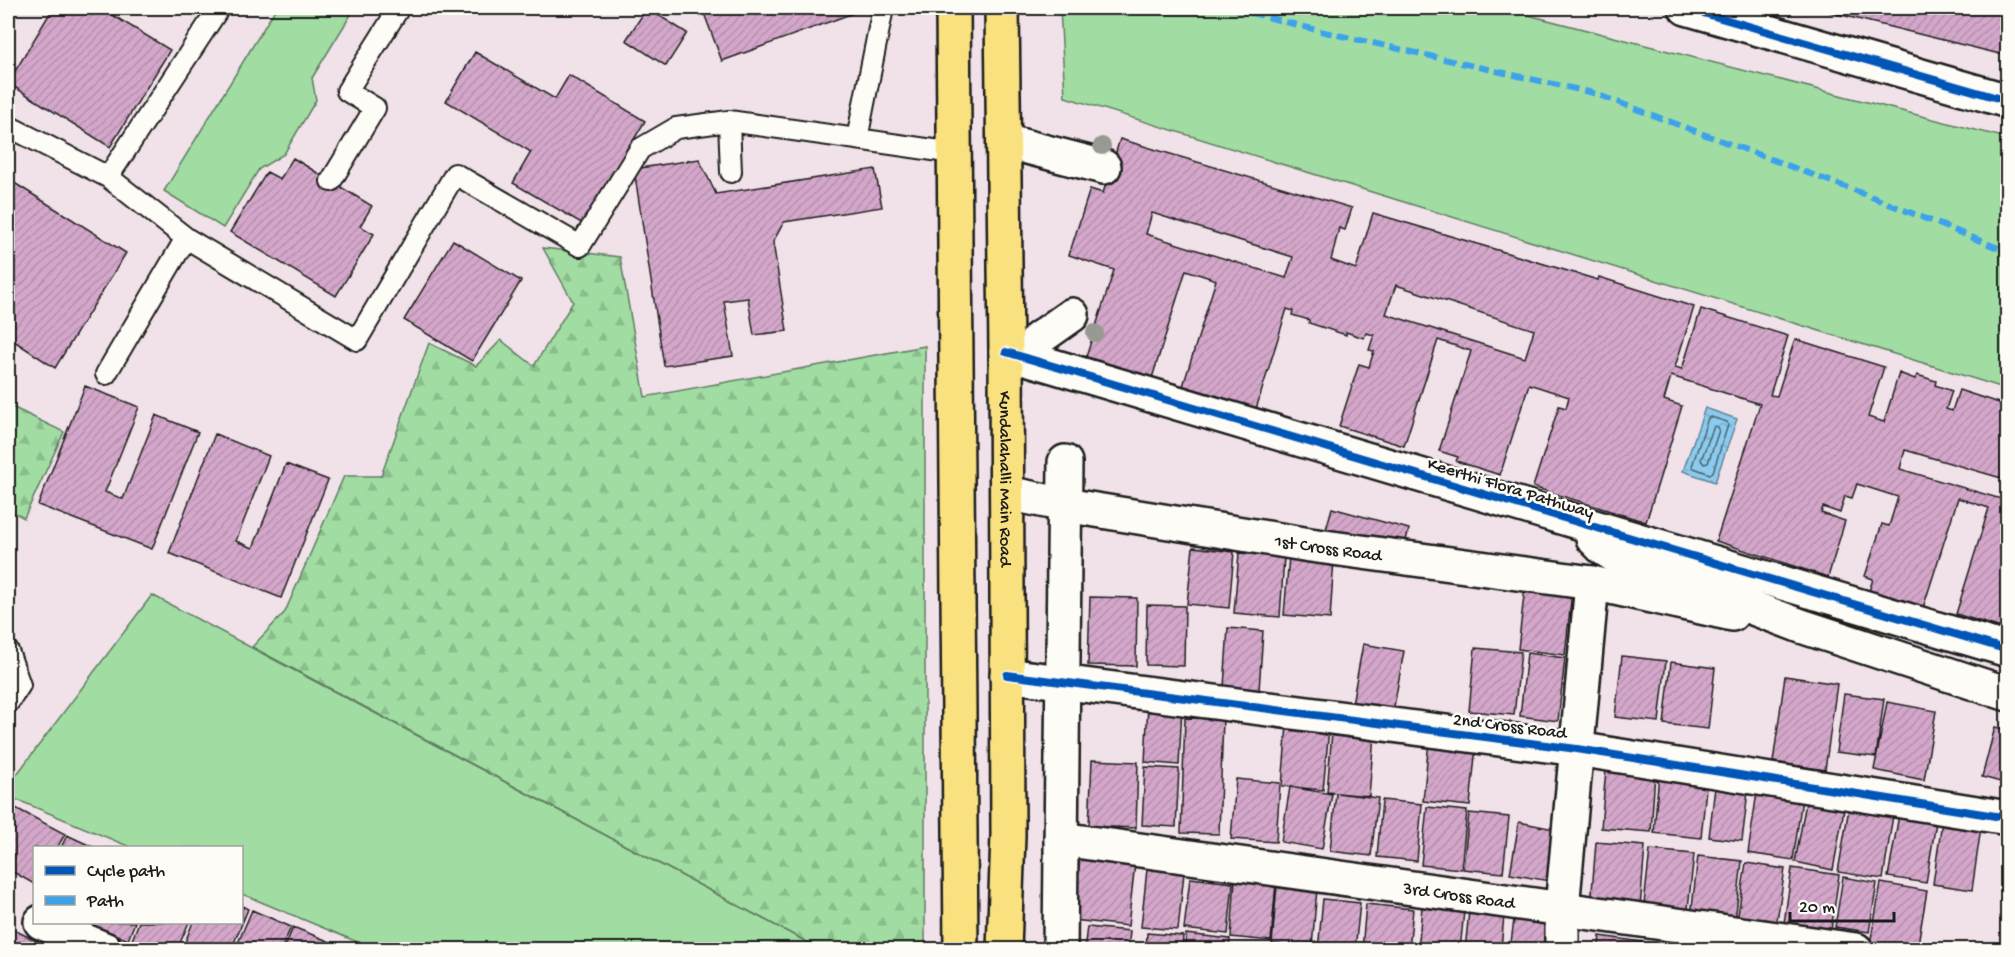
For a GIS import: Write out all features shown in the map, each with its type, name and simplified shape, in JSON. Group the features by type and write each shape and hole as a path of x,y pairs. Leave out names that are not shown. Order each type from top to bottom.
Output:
{"main road":[{"path":"953,8 960,950"},
{"name":"Kundalahalli Main Road","path":"1002,8 1004,141 1017,355 1006,493 1008,835 1004,950"}],"street":[{"path":"1686,8 2007,101"},
{"path":"1004,141 1104,167"},
{"path":"1017,355 1072,315"},
{"name":"Keerthi Flora Pathway","path":"1017,355 2007,650"},
{"path":"1060,950 1065,462"},
{"name":"1st Cross Road","path":"1006,493 1065,505 1310,545 1592,583 1732,614"},
{"path":"1579,522 1596,542 1617,557 1801,626 2007,694"},
{"path":"1562,950 1562,908 1592,583"},
{"name":"2nd Cross Road","path":"1007,675 1577,749 2007,818"},
{"name":"3rd Cross Road","path":"1061,839 1856,950"},
{"path":"44,924 106,950"}],"lane":[{"path":"108,177 219,8"},
{"path":"331,182 375,108 347,91 399,8"},
{"path":"857,139 883,8"},
{"path":"8,126 108,177 186,238 357,340 455,174 580,246 640,149 676,128 729,121 954,153"},
{"path":"729,121 731,172"},
{"path":"106,374 186,238"},
{"path":"8,651 20,685 8,703"}],"green space":[{"path":"276,8 355,8 312,78 316,100 284,154 259,169 223,228 164,191"},
{"path":"1060,8 1501,8 2007,138 2007,389 1065,97"},
{"path":"543,248 620,257 645,397 925,346 925,949 820,949 252,647 285,612 344,476 381,476 429,343 476,366 501,340 534,366 573,302"},
{"path":"8,405 64,432 24,518 8,509"},
{"path":"152,595 820,949 374,949 243,894 243,846 128,846 8,796 8,786"}],"water":[{"path":"1705,408 1737,419 1715,482 1683,471"}],"building":[{"path":"53,8 101,8 170,50 110,147 8,83"},
{"path":"647,8 687,33 666,66 626,40"},
{"path":"702,8 867,8 722,61"},
{"path":"1813,8 2008,8 2008,56"},
{"path":"475,52 555,99 569,75 645,121 583,224 513,183 531,152 446,101"},
{"path":"1120,139 1352,208 1345,230 1339,228 1331,260 1356,269 1373,213 1598,280 1599,277 1694,307 1675,367 1682,369 1701,309 1788,336 1770,395 1777,396 1795,339 1884,367 1868,417 1884,422 1899,373 1915,379 1917,375 1936,381 1935,385 1952,391 1946,409 1952,411 1959,390 2008,406 2008,480 1905,450 1900,469 2008,501 2008,630 1956,614 1989,508 1958,498 1923,608 1869,591 1873,579 1865,576 1882,524 1889,526 1898,497 1857,484 1852,498 1845,496 1840,513 1823,507 1821,513 1845,521 1828,577 1716,541 1760,404 1671,376 1664,400 1682,406 1646,522 1533,487 1559,406 1566,408 1569,397 1529,384 1500,475 1456,461 1458,457 1439,451 1471,351 1438,340 1404,446 1339,426 1359,364 1369,367 1374,351 1369,350 1374,335 1366,333 1364,338 1346,332 1346,335 1309,323 1309,320 1292,315 1293,311 1287,309 1256,409 1183,386 1216,280 1186,270 1152,378 1086,357 1114,270 1069,255 1090,189 1103,193","holes":["1152,213 1293,257 1286,278 1146,234","1396,285 1534,330 1525,358 1386,314"]},
{"path":"293,158 372,206 360,226 374,234 336,296 230,232 267,172 280,179"},
{"path":"699,159 716,194 875,169 882,207 784,222 773,242 787,331 754,335 748,298 724,301 733,356 664,366 634,169"},
{"path":"8,179 126,253 55,368 8,337"},
{"path":"453,240 521,281 472,361 404,320"},
{"path":"85,386 139,407 105,492 123,499 156,415 198,432 152,549 38,505"},
{"path":"215,434 269,456 236,541 253,548 286,464 328,480 281,598 169,553"},
{"path":"1332,508 1409,529 1402,555 1325,533"},
{"path":"1193,547 1234,552 1229,608 1187,604"},
{"path":"1239,553 1284,557 1280,617 1234,613"},
{"path":"1289,556 1334,559 1330,619 1284,615"},
{"path":"1525,586 1572,591 1565,655 1518,649"},
{"path":"1090,597 1137,598 1136,666 1088,665"},
{"path":"1147,605 1185,606 1184,666 1146,665"},
{"path":"1228,628 1263,631 1259,690 1224,687"},
{"path":"1363,644 1404,651 1393,712 1352,704"},
{"path":"1475,648 1521,652 1514,715 1469,711"},
{"path":"1527,653 1565,658 1558,721 1520,716"},
{"path":"1622,656 1666,661 1659,722 1615,717"},
{"path":"1671,662 1715,668 1708,729 1664,724"},
{"path":"1785,676 1837,684 1825,770 1773,762"},
{"path":"1844,694 1884,699 1876,757 1836,752"},
{"path":"1887,702 1936,711 1924,780 1874,770"},
{"path":"1148,704 1182,706 1179,765 1145,762"},
{"path":"1185,718 1223,719 1219,834 1181,833"},
{"path":"1287,725 1329,729 1323,790 1282,786"},
{"path":"1995,727 2008,730 2008,784 1982,777"},
{"path":"1332,732 1374,735 1369,796 1327,792"},
{"path":"1429,741 1476,746 1470,806 1423,801"},
{"path":"1092,760 1138,762 1136,828 1089,826"},
{"path":"1145,767 1179,769 1176,827 1142,825"},
{"path":"1606,769 1655,773 1651,832 1601,828"},
{"path":"1659,773 1707,778 1701,838 1654,833"},
{"path":"1236,779 1280,783 1276,842 1231,839"},
{"path":"1716,779 1749,783 1742,841 1709,837"},
{"path":"1290,787 1332,794 1322,849 1281,842"},
{"path":"1757,792 1802,799 1793,860 1748,853"},
{"path":"1336,793 1378,798 1371,856 1330,851"},
{"path":"1382,800 1422,804 1417,861 1377,857"},
{"path":"1806,802 1844,809 1833,870 1795,862"},
{"path":"8,804 65,834 58,846 33,846 33,883 8,869"},
{"path":"1427,807 1467,811 1461,869 1421,865"},
{"path":"1849,808 1893,815 1883,879 1838,872"},
{"path":"1469,813 1509,817 1503,873 1463,869"},
{"path":"1899,815 1936,822 1926,883 1888,877"},
{"path":"1942,821 1981,827 1972,890 1933,884"},
{"path":"1519,822 1559,830 1549,881 1510,874"},
{"path":"67,835 91,846 62,846"},
{"path":"1596,842 1645,846 1640,908 1591,904"},
{"path":"1650,850 1694,854 1687,917 1643,913"},
{"path":"1698,856 1742,861 1735,921 1691,916"},
{"path":"1080,857 1135,863 1128,926 1073,920"},
{"path":"1746,863 1785,869 1776,927 1737,921"},
{"path":"1792,868 1839,875 1830,937 1783,930"},
{"path":"1147,869 1184,873 1178,930 1141,927"},
{"path":"1843,877 1877,883 1869,932 1835,927"},
{"path":"1190,878 1233,883 1228,934 1184,929"},
{"path":"1235,879 1276,882 1271,941 1231,937"},
{"path":"1881,883 1927,891 1917,950 1870,944"},
{"path":"1277,885 1317,889 1312,947 1272,944"},
{"path":"1323,899 1360,903 1355,950 1318,950"},
{"path":"1366,904 1413,909 1409,950 1362,950"},
{"path":"243,906 248,909 243,921"},
{"path":"1422,907 1464,911 1460,950 1418,950"},
{"path":"252,910 291,927 281,950 235,950"},
{"path":"1469,911 1504,915 1501,950 1465,950"},
{"path":"1514,920 1554,925 1551,950 1510,950"},
{"path":"91,924 134,924 128,940"},
{"path":"138,924 188,924 177,950 155,950 132,940"},
{"path":"192,924 242,924 231,950 182,950"},
{"path":"8,927 55,950 8,950"},
{"path":"293,927 333,943 330,950 284,950"},
{"path":"1087,927 1130,931 1128,950 1084,950"},
{"path":"1147,933 1183,936 1182,950 1146,950"},
{"path":"1186,934 1230,939 1229,950 1185,950"},
{"path":"1600,936 1642,942 1641,950 1598,950"},
{"path":"1645,943 1684,950 1644,950"}],"marked path":[{"path":"1233,8 1320,31 1593,93 1867,195 2008,252"}],"cycle path":[{"path":"1686,8 2008,101"},
{"path":"1006,352 2008,650"},
{"path":"1007,675 1577,749 2008,818"}]}
